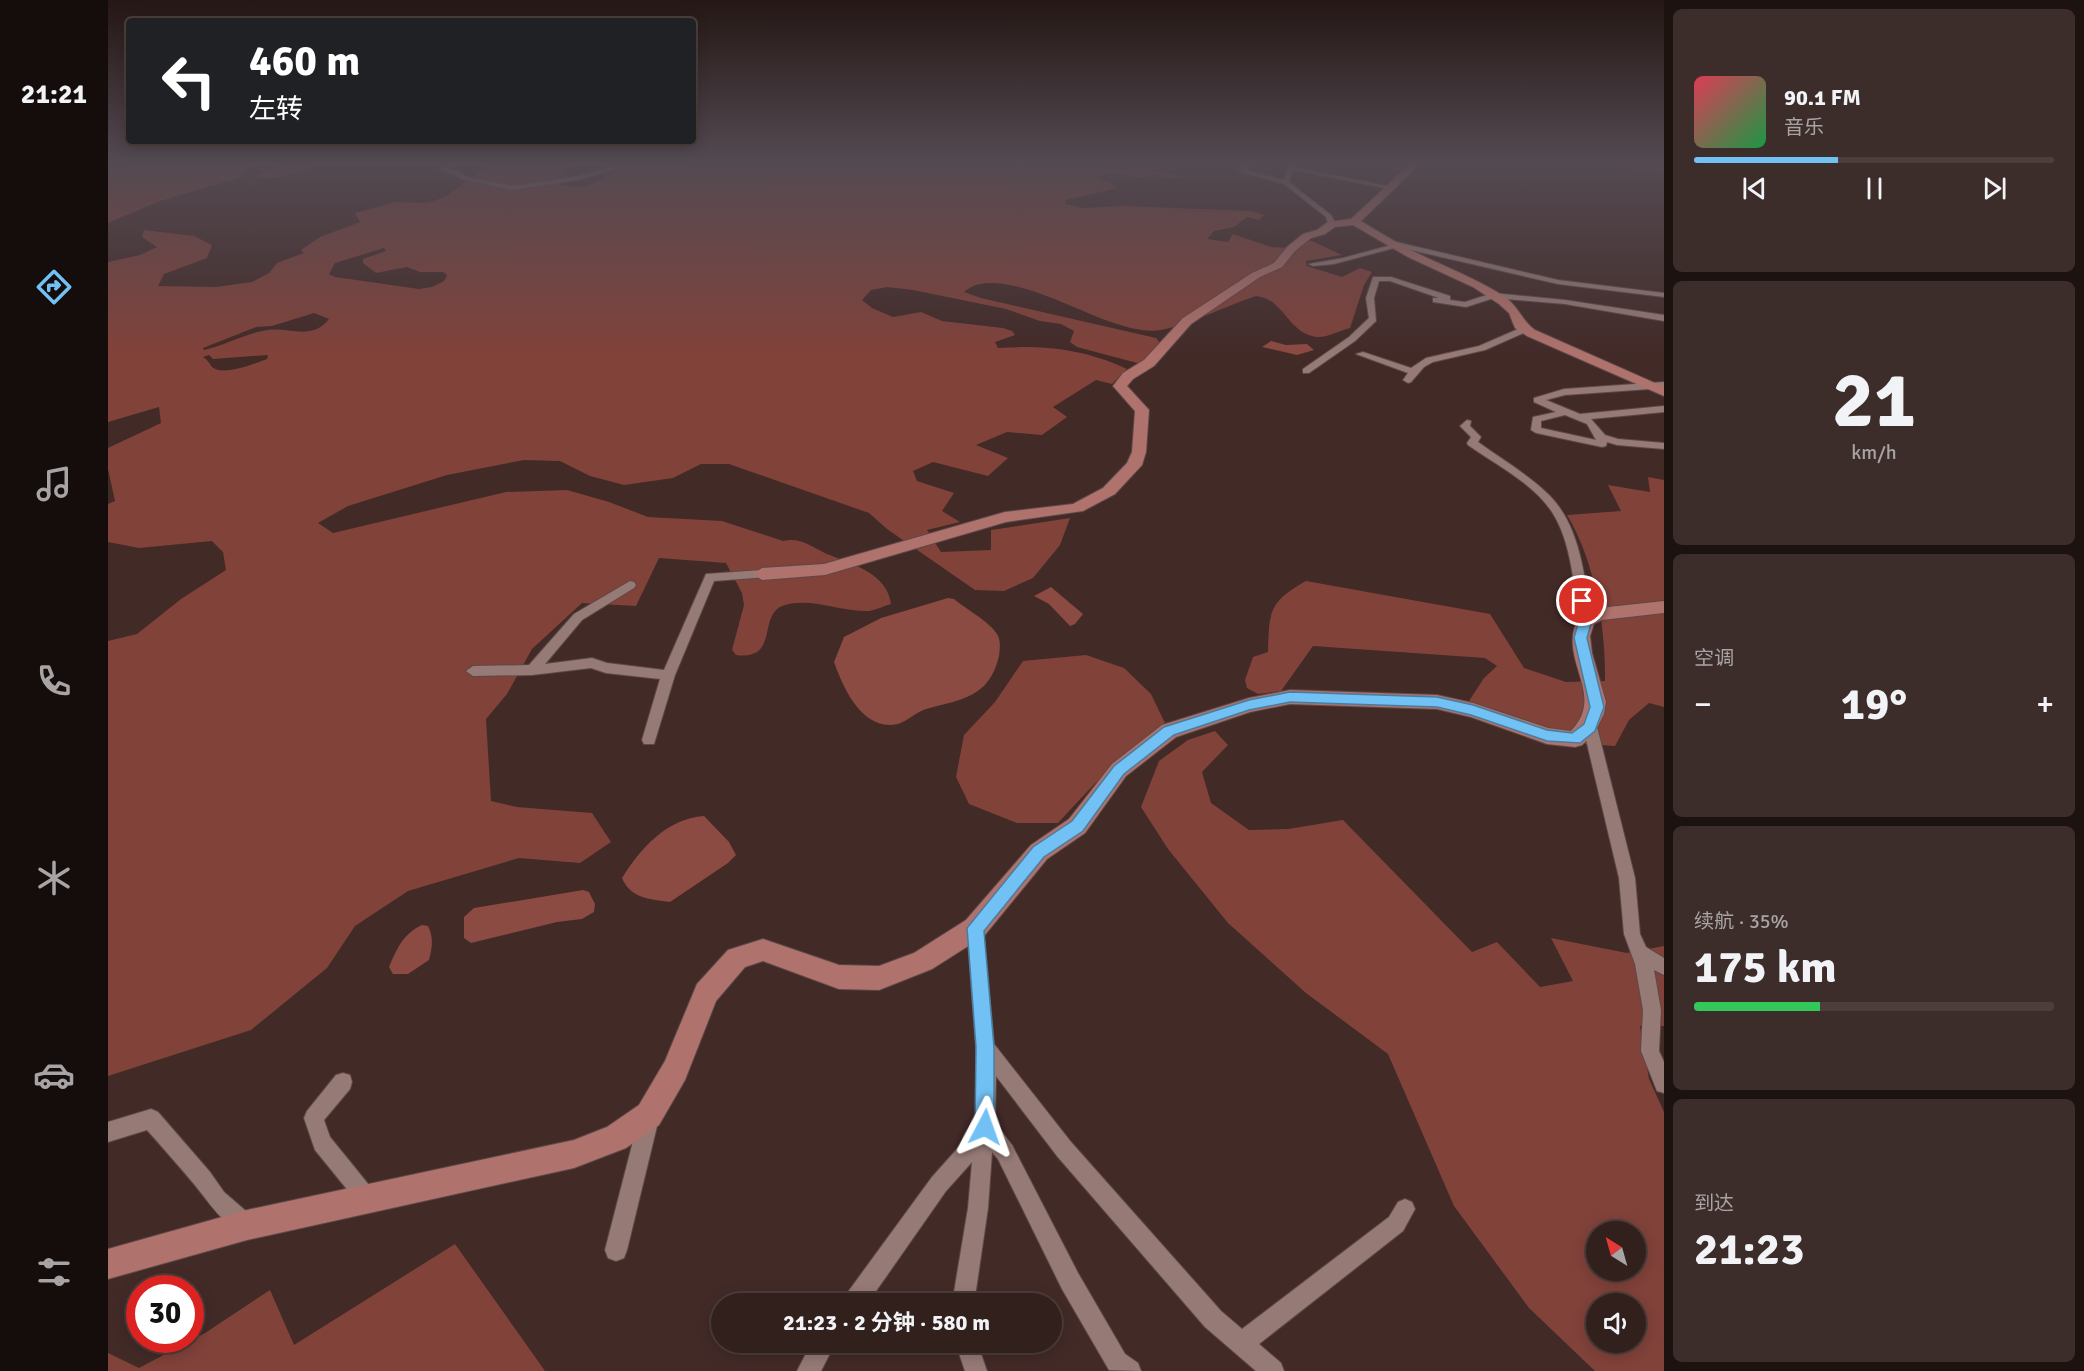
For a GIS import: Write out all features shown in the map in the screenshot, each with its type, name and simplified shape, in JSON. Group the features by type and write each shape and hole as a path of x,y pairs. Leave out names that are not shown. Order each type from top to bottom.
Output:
{"street":[{"path":"649,740 668,675 710,577 825,569 1005,517 1077,508 1109,491 1134,465 1139,452 1142,410 1120,386 1128,376 1149,363 1187,321 1256,275 1278,265 1291,249 1307,236 1321,232 1328,227"},
{"path":"1363,227 1391,244 1493,295 1515,312 1519,325 1525,329 1660,388"},
{"path":"1313,264 1338,263 1391,244 1557,282 1664,295"},
{"path":"1306,371 1373,320 1370,298 1374,292 1373,282 1379,278 1391,279 1469,304"},
{"path":"1436,300 1469,304 1493,295 1565,302 1664,318"},
{"path":"1334,351 1353,356 1362,352 1409,375 1427,361 1498,342 1525,329"},
{"path":"1660,388 1564,392 1537,400 1563,413 1580,417 1664,409"},
{"path":"1563,413 1536,419 1536,430 1602,444 1596,428 1580,417"},
{"path":"616,1250 649,1116 675,1070 706,993 737,958 763,950 839,977 879,978 923,961 975,928 1039,852 1077,826 1119,770 1169,731 1249,705 1290,697 1437,702 1473,710 1547,736 1575,739 1590,727 1597,707 1581,638 1586,620 1570,542 1557,512 1547,498 1472,443 1476,437 1466,426 1467,423"},
{"path":"1601,437 1617,442 1664,446"},
{"path":"532,669 578,617 630,585"},
{"path":"1586,620 1599,614 1664,607"},
{"path":"473,670 532,669 592,663 606,669 668,675"},
{"path":"1590,727 1627,878 1632,934 1644,964 1652,1010 1650,1051 1664,1084"},
{"path":"965,1293 978,1208 984,1130 985,1047 975,928"},
{"path":"1639,952 1664,967"},
{"path":"985,1047 1064,1149 1213,1319 1273,1371"},
{"path":"343,1082 314,1118 322,1143 366,1197"},
{"path":"108,1264 248,1225 366,1197 574,1154 616,1138 649,1116"},
{"path":"108,1132 151,1119 203,1179 217,1200 248,1225"},
{"path":"861,1293 939,1184 984,1130"},
{"path":"984,1130 1005,1152 1070,1281 1121,1368"},
{"path":"1241,1344 1396,1224 1405,1209"},
{"path":"808,1371 819,1353"},
{"path":"970,1353 976,1371"}],"shaded area":[{"path":"347,227 1234,227 1214,231 1207,239 1228,242 1233,234 1271,247 1288,248 1297,239 1312,241 1342,255 1306,261 1307,266 1342,277 1360,268 1372,272 1364,285 1350,328 1321,337 1299,330 1273,303 1256,296 1185,324 1149,331 1096,317 1058,300 1015,286 995,283 978,285 964,292 981,298 1156,338 1160,343 1141,364 1077,347 1070,342 1074,331 1061,324 1040,321 1006,309 913,290 887,287 871,290 862,300 872,308 893,317 921,312 942,321 1003,328 1012,331 1015,335 995,342 998,348 1032,347 1064,350 1095,357 1127,369 1112,384 1096,380 1053,407 1067,417 1042,435 1007,432 976,445 1008,458 988,476 933,462 913,471 917,481 954,493 942,511 960,522 927,530 941,552 991,550 991,530 1070,518 1060,545 1033,578 1004,591 975,590 887,529 869,513 729,464 701,464 673,478 624,485 590,476 560,461 524,460 447,475 348,506 318,523 333,533 506,492 567,490 609,502 648,517 722,521 783,541 795,540 806,543 876,577 888,593 891,604 869,611 806,603 785,605 776,610 771,617 764,644 759,651 750,655 736,655 732,650 744,605 742,593 726,563 659,558 636,606 582,603 532,649 507,694 486,719 491,801 517,807 592,813 611,842 580,863 519,858 408,891 355,926 327,968 251,1030 108,1076 108,641 137,634 181,599 226,570 223,552 212,541 139,548 108,542 108,504 115,501 108,469 108,448 161,423 159,407 108,422 108,262 140,255 157,247 142,237 144,230 194,236 212,245 207,258 164,274 158,286 216,287 252,282 269,273 277,263 304,253 301,250 320,237","holes":["384,248 386,251 363,259 363,263 376,273 407,267 420,272 443,272 447,275 444,281 432,287 419,289 335,277 329,274 335,263","314,313 329,319 315,330 300,332 268,330 212,348 204,350 203,348 256,327 272,326","209,355 213,359 268,355 267,359 224,371 212,367 203,357"]},
{"path":"1271,341 1286,345 1307,344 1314,350 1297,355 1262,347"},
{"path":"1648,477 1664,480 1664,707 1649,703 1629,720 1615,746 1585,744 1469,701 1484,678 1497,666 1485,658 1313,646 1281,691 1258,694 1247,688 1245,680 1253,657 1268,652 1269,627 1274,609 1285,595 1306,581 1490,614 1524,668 1566,682 1605,681 1601,617 1597,595 1585,553 1567,515 1621,511 1608,485 1650,492"},
{"path":"1051,587 1083,614 1075,624 1070,626 1049,604 1034,596"},
{"path":"948,598 954,599 984,620 998,636 999,656 988,681 981,689 962,699 922,710 898,724 885,725 874,721 864,714 849,695 834,662 844,637 881,618"},
{"path":"1086,655 1124,668 1151,694 1165,723 1122,757 1058,823 1017,823 969,804 956,777 964,735 995,702 1023,661"},
{"path":"1215,731 1228,745 1202,772 1211,803 1249,830 1288,829 1343,820 1472,952 1497,942 1540,987 1573,981 1551,938 1627,953 1664,946 1664,1026 1640,1026 1649,1079 1664,1112 1664,1371 1595,1371 1529,1308 1454,1206 1388,1054 1306,993 1228,923 1168,849 1141,807 1159,761 1188,740"},
{"path":"704,816 729,842 736,855 728,863 670,902 642,897 630,890 622,878 646,846 666,829 690,818"},
{"path":"583,890 589,892 595,904 594,912 582,919 557,922 471,943 464,938 464,917 474,908"},
{"path":"422,925 428,926 432,939 429,960 408,974 393,974 389,967 398,948 405,937"},
{"path":"455,1244 545,1371 108,1371 108,1353 139,1368 167,1353 204,1353 204,1334 270,1290 294,1345"}],"route":[{"path":"985,1127 987,1100 985,1047 975,928 1039,852 1077,826 1119,770 1169,731 1249,705 1290,697 1437,702 1473,710 1547,736 1575,739 1590,727 1597,707 1581,638 1586,620 1582,601"}]}
